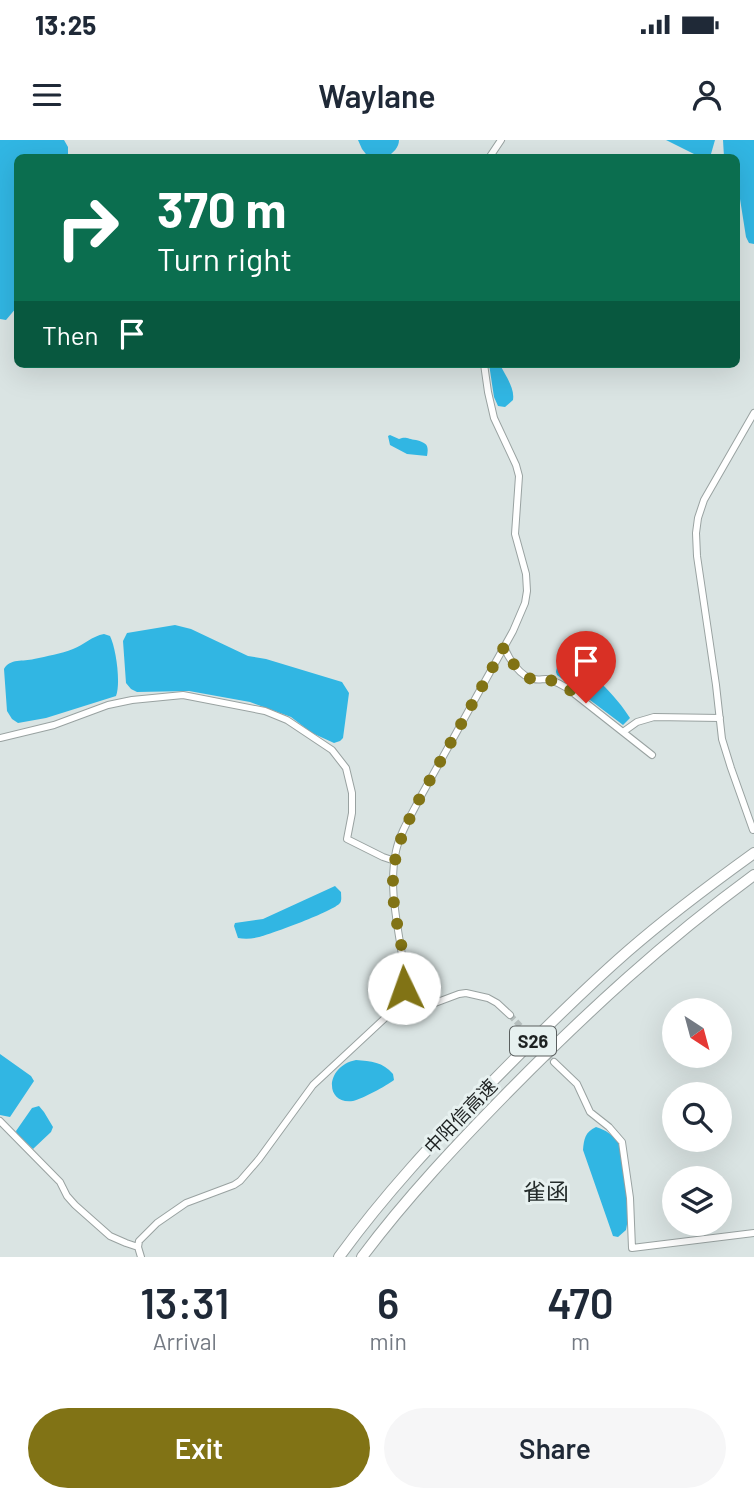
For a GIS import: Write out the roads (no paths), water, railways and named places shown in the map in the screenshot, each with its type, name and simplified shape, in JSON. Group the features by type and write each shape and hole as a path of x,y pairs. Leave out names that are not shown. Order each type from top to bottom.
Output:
{"highway":[{"name":"中阳信高速","path":"339,1257 409,1169 570,1004 653,930 754,852"},
{"name":"中阳信高速","path":"362,1257 423,1182 498,1102 575,1026 664,944 754,875"}],"street":[{"path":"141,1257 139,1241 157,1223 179,1207 240,1181 313,1085 399,1005 405,978 394,899 394,861 399,840 513,631 527,591 526,574 515,534 520,480 491,407 485,368"},
{"path":"753,830 723,739 696,556 696,525 704,500 754,413"},
{"path":"504,647 515,666 527,676 533,680 555,681 567,688 652,755"},
{"path":"0,738 54,725 132,699 183,695 265,711 287,720 334,751 346,768 352,793 352,813 347,839 394,861"},
{"path":"624,732 638,722 654,717 720,718"},
{"path":"401,997 415,1005 427,1006 466,993 488,998 498,1003 510,1015"},
{"path":"554,1062 577,1084 586,1107 593,1116 622,1142 630,1198 632,1248 754,1233"},
{"path":"0,1121 60,1182 75,1205 110,1236 138,1247"}],"water":[{"path":"0,140 64,140 68,154 14,154 14,311 6,320 0,319"},
{"path":"358,140 399,140 397,148 391,154 366,154"},
{"path":"666,140 715,140 711,154 694,154"},
{"path":"723,140 754,140 754,244 749,243 746,237 740,199 740,154 724,154"},
{"path":"490,368 502,368 511,386 513,400 505,407 498,406"},
{"path":"390,435 423,442 427,447 427,456 407,454 390,445"},
{"path":"175,625 191,629 248,656 342,682 349,693 343,738 334,743 312,733 291,717 250,702 189,691 137,692 131,689 126,683 123,641 127,633"},
{"path":"104,634 110,636 116,657 116,696 46,718 18,723 12,719 7,711 4,669 7,666 13,662 68,651"},
{"path":"564,659 583,668 610,692 630,718 623,725 557,675 558,664"},
{"path":"335,886 341,892 341,898 335,907 266,935 238,938 235,923 263,919"},
{"path":"0,1054 34,1081 10,1117 0,1115"},
{"path":"356,1060 381,1065 393,1074 394,1080 362,1098 344,1101 333,1091 334,1077 338,1070"},
{"path":"39,1106 53,1127 33,1149 16,1131 32,1108"},
{"path":"596,1127 609,1133 619,1143 628,1220 626,1230 618,1237 613,1236 583,1150 586,1136"}],"tunnel":[{"path":"510,1015 554,1062"}],"district":[{"name":"雀函","path":"546,1191"}]}
